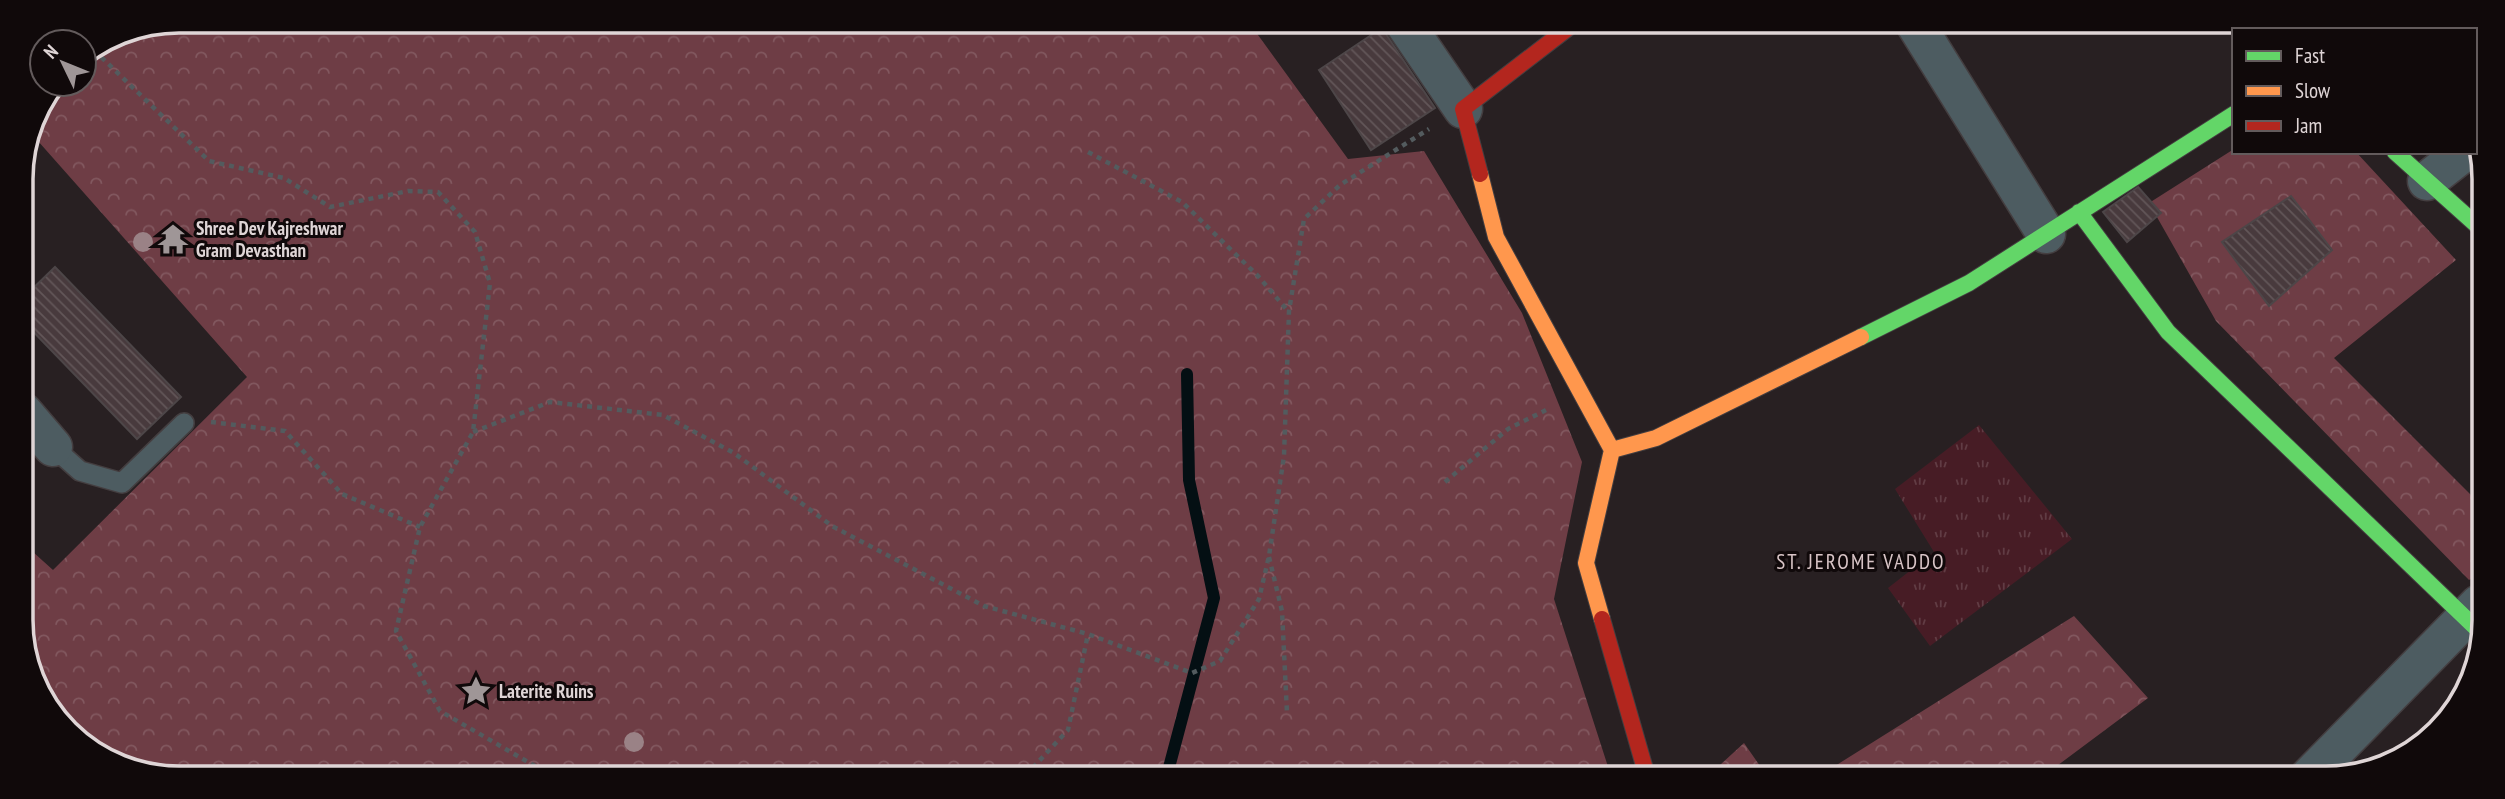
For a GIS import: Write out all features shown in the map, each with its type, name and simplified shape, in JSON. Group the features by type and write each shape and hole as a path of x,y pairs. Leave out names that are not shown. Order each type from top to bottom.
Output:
{"street":[{"path":"1412,33 1463,108 1496,237 1612,450 1587,563 1644,765"},
{"path":"1463,108 1560,33"},
{"path":"1921,33 2046,234"},
{"path":"1612,450 1656,438 1969,282 2232,115"},
{"path":"2397,154 2472,221"},
{"path":"2427,181 2461,154"},
{"path":"2079,212 2168,332 2472,616"},
{"path":"33,424 53,447"},
{"path":"2321,765 2472,620"}],"lane":[{"path":"53,447 80,471 122,483 184,423"}],"path":[{"path":"101,57 209,161 284,178 330,207 408,191 438,192 475,232 490,283 474,432 420,527 396,631 440,711 533,766"},
{"path":"474,432 550,402 663,415 734,453 832,526 984,606 1088,634 1192,673 1220,661 1259,599 1269,556 1284,456 1289,311 1304,219 1340,185 1463,108"},
{"path":"1088,152 1182,202 1258,276 1289,311"},
{"path":"1445,482 1508,429 1581,392"},
{"path":"184,423 221,422 285,431 342,494 420,527"},
{"path":"1269,556 1282,611 1287,713"},
{"path":"1035,766 1068,730 1088,634"}],"green space":[{"path":"1257,33 1348,159 1424,151 1522,313 1582,462 1554,599 1608,765 180,766 142,761 124,755 83,729 58,701 48,684 36,648 33,619 33,552 53,570 247,377 38,141 58,98 98,98 98,59 106,53 133,41 170,34"},
{"path":"2232,150 2232,154 2358,154 2456,260 2334,358 2472,496 2472,578 2469,580 2216,321 2149,203"},
{"path":"1979,425 2072,539 1930,646 1888,588 1934,552 1895,489"},
{"path":"2074,616 2148,698 2058,765 1836,765"},
{"path":"1744,743 1760,765 1720,765"}],"building":[{"path":"1374,33 1386,33 1435,108 1371,150 1319,70"},
{"path":"2138,187 2161,213 2127,242 2103,212"},
{"path":"2291,196 2332,250 2269,306 2222,242"},
{"path":"55,267 181,397 137,439 34,332 34,288"}],"waterway":[{"path":"1170,766 1214,598 1189,480 1187,374"}],"traffic: fast":[{"path":"1861,337 1969,283 2232,115"},
{"path":"2397,154 2472,221"},
{"path":"2079,212 2168,332 2471,624"}],"traffic: slow":[{"path":"1480,174 1496,237 1612,450"},
{"path":"1602,619 1586,563 1612,450 1656,438 1861,337"}],"traffic: jam":[{"path":"1480,174 1463,109 1561,33"},
{"path":"1602,619 1644,765"}],"place":[{"name":"Shree Dev Kajreshwar Gram Devasthan","path":"173,239"},
{"name":"Laterite Ruins","path":"476,691"}],"district":[{"name":"ST. JEROME VADDO","path":"1861,562"}]}
